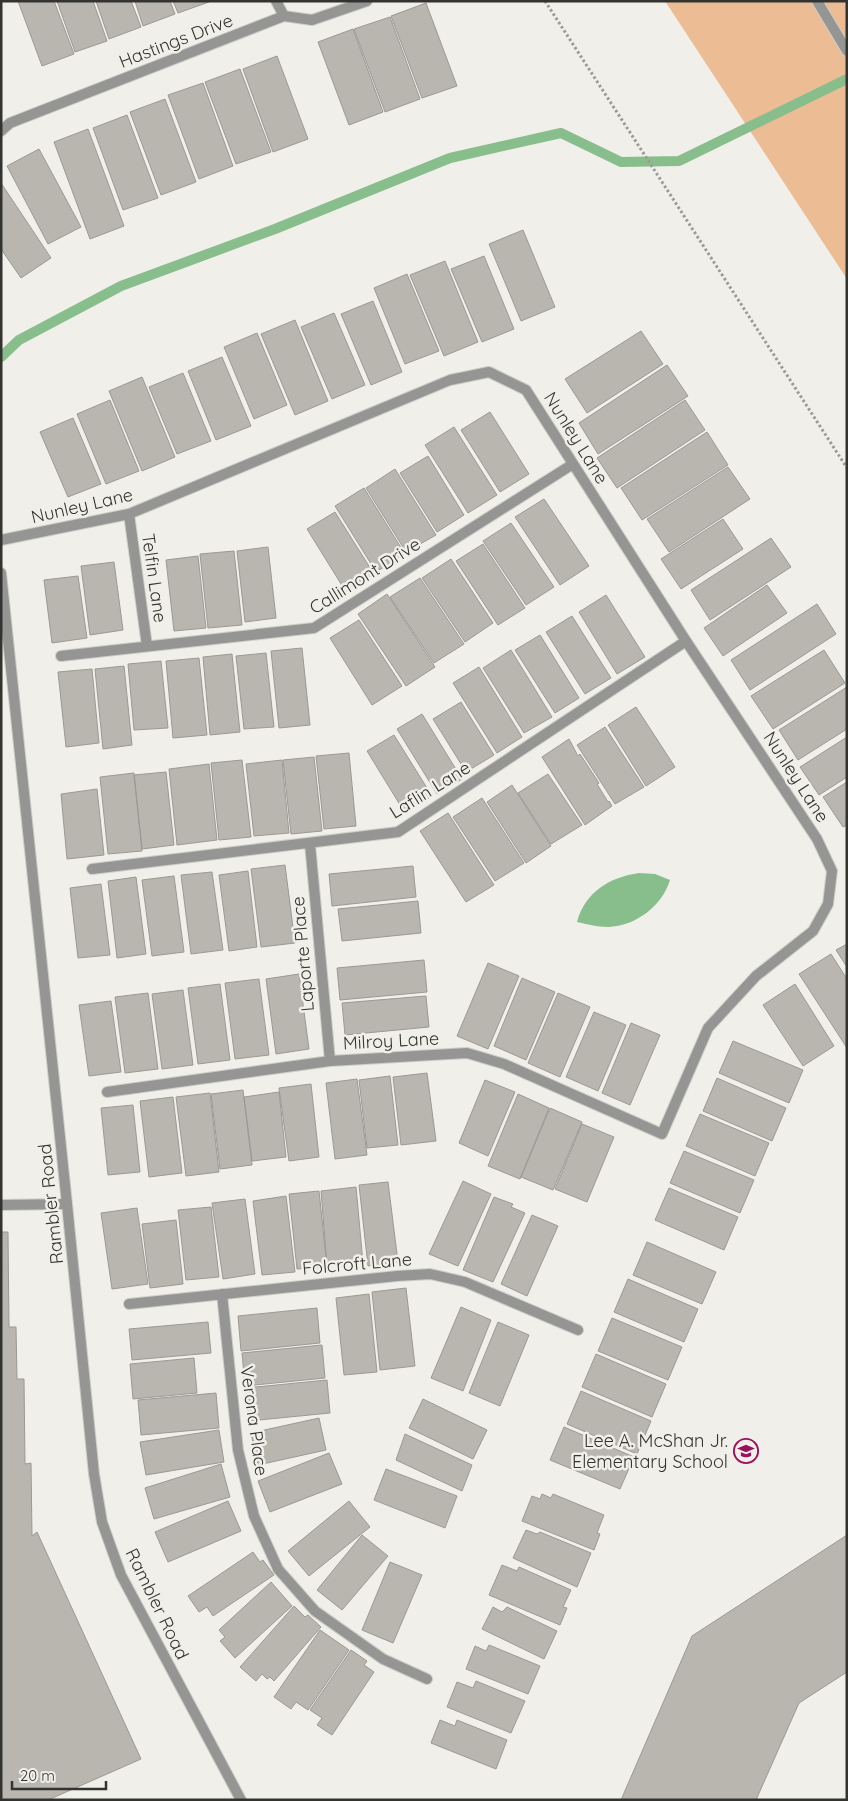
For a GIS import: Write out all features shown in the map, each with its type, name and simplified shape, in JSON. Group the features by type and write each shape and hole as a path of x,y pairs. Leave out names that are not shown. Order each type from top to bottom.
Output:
{"street":[{"path":"276,1 284,16"},
{"name":"Hastings Drive","path":"1,130 10,123 284,16 312,20 367,1"},
{"path":"817,1 847,51"},
{"name":"Nunley Lane","path":"1,540 129,514 450,380 489,372 526,390 686,641 817,839 832,871 828,904 812,931 756,976 708,1028 662,1134"},
{"name":"Callimont Drive","path":"61,656 314,628 573,464"},
{"name":"Telfin Lane","path":"129,514 147,646"},
{"name":"Rambler Road","path":"1,573 94,1474 102,1522 120,1576 241,1800"},
{"name":"Laflin Lane","path":"92,869 398,832 686,641"},
{"name":"Laporte Place","path":"310,844 330,1061"},
{"name":"Milroy Lane","path":"107,1092 330,1061 467,1053 504,1064 662,1134"},
{"path":"1,1204 67,1204"},
{"name":"Folcroft Lane","path":"130,1304 430,1274 466,1282 578,1330"},
{"name":"Verona Place","path":"222,1294 238,1450 254,1516 278,1569 315,1611 383,1659 427,1680"}],"path":[{"path":"544,1 847,468"}],"shaded area":[{"path":"665,1 847,1 847,279"},
{"path":"639,873 655,874 670,880 661,898 646,913 638,919 618,926 604,927 577,922 581,911 592,894 609,882"}],"building":[{"path":"18,1 54,1 74,54 42,66"},
{"path":"57,1 93,1 107,41 75,52"},
{"path":"96,1 131,1 141,27 109,39"},
{"path":"135,1 170,1 175,14 143,26"},
{"path":"173,1 209,1 209,2 178,13"},
{"path":"426,3 457,86 422,98 391,16"},
{"path":"390,17 420,99 385,112 354,29"},
{"path":"353,29 383,112 349,125 318,42"},
{"path":"277,56 308,139 273,152 243,69"},
{"path":"240,69 271,152 236,164 205,82"},
{"path":"203,83 233,166 199,179 168,95"},
{"path":"165,99 196,182 161,195 130,112"},
{"path":"127,115 158,198 123,210 93,128"},
{"path":"88,129 124,226 90,239 54,142"},
{"path":"39,149 81,227 48,244 7,166"},
{"path":"1,183 51,258 21,278 1,249"},
{"path":"523,230 555,307 521,321 489,244"},
{"path":"484,256 514,329 482,342 451,269"},
{"path":"445,261 478,342 444,356 410,275"},
{"path":"407,274 439,351 405,364 374,288"},
{"path":"373,301 402,372 371,385 341,314"},
{"path":"334,313 365,385 332,399 301,327"},
{"path":"295,320 328,401 295,415 261,334"},
{"path":"641,331 663,364 587,413 565,379"},
{"path":"257,333 287,405 254,419 224,347"},
{"path":"222,357 251,426 216,440 188,371"},
{"path":"667,365 688,396 598,454 579,423"},
{"path":"183,373 211,441 177,454 149,387"},
{"path":"142,377 175,457 142,471 109,391"},
{"path":"110,400 139,471 106,484 77,414"},
{"path":"685,400 705,430 617,488 597,458"},
{"path":"490,412 529,474 500,492 461,430"},
{"path":"73,418 101,484 68,497 40,432"},
{"path":"454,427 497,495 468,513 425,445"},
{"path":"707,432 728,465 642,520 621,488"},
{"path":"428,456 464,515 437,532 400,473"},
{"path":"728,467 750,499 669,552 647,519"},
{"path":"395,469 436,535 406,552 366,488"},
{"path":"364,488 405,554 376,572 335,506"},
{"path":"544,499 589,566 560,585 515,517"},
{"path":"335,512 374,574 346,592 307,529"},
{"path":"723,519 743,549 681,589 661,559"},
{"path":"511,523 554,587 526,605 483,541"},
{"path":"771,538 791,567 710,620 691,590"},
{"path":"483,544 525,608 498,625 456,561"},
{"path":"268,547 276,618 245,622 237,551"},
{"path":"234,551 242,625 208,628 200,554"},
{"path":"198,556 206,628 174,631 166,560"},
{"path":"451,559 493,623 465,642 422,578"},
{"path":"114,562 123,630 90,635 81,566"},
{"path":"78,576 87,638 52,643 44,580"},
{"path":"420,578 464,644 434,663 390,597"},
{"path":"767,585 787,613 723,656 704,628"},
{"path":"387,594 435,667 406,686 358,614"},
{"path":"606,595 645,657 617,674 579,612"},
{"path":"817,604 836,634 750,690 731,660"},
{"path":"572,616 611,678 585,694 546,632"},
{"path":"359,620 402,686 372,705 330,638"},
{"path":"540,635 579,698 555,713 515,650"},
{"path":"302,648 310,725 279,728 271,651"},
{"path":"511,650 552,717 524,733 483,668"},
{"path":"824,650 845,683 773,729 751,696"},
{"path":"266,653 274,727 244,729 236,656"},
{"path":"232,654 240,732 210,735 203,657"},
{"path":"199,658 207,735 173,738 166,661"},
{"path":"161,661 168,728 134,730 128,664"},
{"path":"124,666 132,745 103,749 95,669"},
{"path":"479,667 522,737 497,753 453,683"},
{"path":"92,669 99,743 66,747 58,672"},
{"path":"847,687 847,729 798,760 779,730"},
{"path":"461,702 494,755 466,772 433,719"},
{"path":"636,707 675,767 646,786 608,725"},
{"path":"422,714 462,779 437,794 397,729"},
{"path":"605,727 644,787 615,804 577,745"},
{"path":"394,735 432,796 405,813 367,751"},
{"path":"847,737 847,777 819,795 800,767"},
{"path":"569,739 578,756 580,754 612,806 585,825 542,757"},
{"path":"349,753 356,826 324,829 316,756"},
{"path":"314,757 322,831 291,834 283,760"},
{"path":"242,760 251,837 219,840 211,763"},
{"path":"282,760 289,833 254,836 246,764"},
{"path":"209,764 217,840 177,845 169,769"},
{"path":"166,772 174,845 142,849 134,775"},
{"path":"134,773 142,851 108,854 100,777"},
{"path":"548,774 582,825 551,844 518,793"},
{"path":"847,782 847,825 843,827 823,797"},
{"path":"512,785 551,846 526,863 487,802"},
{"path":"97,789 104,855 67,859 61,794"},
{"path":"482,798 524,863 495,881 453,817"},
{"path":"448,813 494,885 466,902 420,831"},
{"path":"285,865 295,943 261,947 251,869"},
{"path":"413,866 416,897 332,906 329,874"},
{"path":"248,871 257,947 229,951 219,875"},
{"path":"212,872 223,950 191,954 181,875"},
{"path":"174,876 184,952 152,956 142,880"},
{"path":"136,877 146,954 117,958 108,881"},
{"path":"101,884 110,955 78,958 70,888"},
{"path":"418,901 421,933 342,941 338,909"},
{"path":"847,944 847,967 836,950"},
{"path":"831,954 847,979 847,1048 799,974"},
{"path":"424,960 427,992 340,1000 337,968"},
{"path":"488,963 519,976 488,1049 457,1036"},
{"path":"299,974 309,1049 276,1054 266,979"},
{"path":"522,978 555,992 526,1060 494,1046"},
{"path":"259,979 269,1055 235,1059 225,983"},
{"path":"220,984 230,1060 198,1064 188,988"},
{"path":"795,984 834,1046 803,1066 763,1005"},
{"path":"183,990 193,1065 162,1069 152,994"},
{"path":"148,993 158,1069 125,1073 115,997"},
{"path":"558,993 590,1007 560,1077 528,1063"},
{"path":"426,996 429,1027 345,1035 342,1003"},
{"path":"111,1001 121,1072 89,1076 79,1005"},
{"path":"594,1012 626,1025 598,1091 566,1077"},
{"path":"631,1023 660,1035 630,1105 602,1093"},
{"path":"733,1041 803,1070 789,1103 719,1073"},
{"path":"427,1073 436,1141 401,1145 393,1077"},
{"path":"390,1076 398,1145 367,1148 359,1080"},
{"path":"717,1078 786,1108 772,1141 703,1111"},
{"path":"357,1079 367,1155 335,1159 326,1083"},
{"path":"485,1080 515,1092 488,1156 459,1143"},
{"path":"311,1084 319,1157 289,1161 279,1088"},
{"path":"243,1090 252,1165 220,1169 211,1094"},
{"path":"279,1092 286,1157 252,1161 244,1097"},
{"path":"210,1093 219,1172 186,1176 176,1097"},
{"path":"518,1094 549,1108 520,1179 488,1166"},
{"path":"173,1097 182,1173 149,1177 140,1101"},
{"path":"133,1105 140,1172 108,1175 101,1108"},
{"path":"550,1108 582,1122 553,1190 521,1177"},
{"path":"700,1114 769,1143 755,1176 686,1146"},
{"path":"582,1124 614,1137 587,1202 555,1189"},
{"path":"684,1151 754,1180 740,1213 670,1183"},
{"path":"463,1181 491,1194 458,1266 429,1254"},
{"path":"388,1182 398,1262 368,1266 359,1185"},
{"path":"356,1187 363,1263 327,1266 321,1191"},
{"path":"669,1188 738,1217 724,1250 655,1220"},
{"path":"319,1191 327,1267 297,1269 289,1194"},
{"path":"286,1196 295,1272 262,1275 253,1201"},
{"path":"494,1197 513,1204 511,1207 525,1213 493,1282 463,1270"},
{"path":"245,1199 255,1274 223,1279 212,1203"},
{"path":"211,1207 219,1277 186,1280 178,1210"},
{"path":"137,1208 148,1284 112,1289 101,1213"},
{"path":"532,1215 558,1226 527,1296 501,1284"},
{"path":"176,1220 183,1284 150,1288 142,1224"},
{"path":"1,1232 8,1232 9,1327 16,1327 17,1379 24,1379 25,1464 31,1463 32,1536 37,1532 141,1759 48,1800 1,1800"},
{"path":"647,1242 716,1272 702,1304 633,1275"},
{"path":"628,1279 698,1309 684,1342 614,1312"},
{"path":"406,1288 415,1366 380,1370 372,1292"},
{"path":"369,1294 377,1372 344,1375 336,1298"},
{"path":"461,1307 491,1320 463,1391 431,1378"},
{"path":"317,1308 320,1343 241,1351 238,1316"},
{"path":"612,1318 682,1347 668,1380 598,1351"},
{"path":"208,1322 211,1353 132,1360 129,1329"},
{"path":"498,1322 529,1335 500,1406 469,1393"},
{"path":"322,1345 325,1378 245,1386 242,1353"},
{"path":"596,1354 666,1384 652,1417 582,1387"},
{"path":"194,1358 197,1393 133,1399 130,1364"},
{"path":"327,1380 330,1413 249,1421 246,1388"},
{"path":"581,1391 651,1421 637,1454 567,1424"},
{"path":"216,1393 219,1428 141,1435 138,1400"},
{"path":"423,1399 487,1430 473,1459 409,1428"},
{"path":"319,1418 326,1450 258,1465 251,1433"},
{"path":"564,1427 634,1457 620,1489 550,1460"},
{"path":"219,1430 224,1462 146,1475 140,1442"},
{"path":"405,1434 472,1465 462,1491 396,1460"},
{"path":"329,1453 342,1484 270,1512 258,1481"},
{"path":"221,1464 230,1497 154,1519 145,1488"},
{"path":"386,1469 457,1496 445,1528 374,1500"},
{"path":"542,1494 551,1498 553,1494 604,1515 597,1533 600,1534 594,1550 522,1521 532,1496 540,1499"},
{"path":"228,1501 241,1531 168,1562 155,1532"},
{"path":"349,1501 370,1527 309,1576 288,1551"},
{"path":"526,1530 537,1534 540,1532 591,1553 577,1587 513,1558"},
{"path":"362,1535 388,1556 342,1610 317,1590"},
{"path":"847,1535 847,1672 799,1703 756,1800 621,1800 692,1636"},
{"path":"253,1552 260,1562 263,1560 274,1575 213,1616 207,1607 199,1612 188,1596"},
{"path":"390,1562 422,1575 393,1643 362,1630"},
{"path":"502,1565 517,1571 519,1567 571,1590 563,1607 567,1608 560,1625 489,1595"},
{"path":"271,1582 292,1606 235,1658 220,1641 225,1637 219,1630"},
{"path":"294,1606 305,1617 308,1615 321,1627 274,1681 270,1677 267,1679 262,1674 256,1681 240,1667"},
{"path":"493,1607 502,1612 507,1607 557,1631 544,1659 482,1629"},
{"path":"320,1630 349,1650 308,1710 296,1702 291,1709 274,1697"},
{"path":"489,1645 540,1666 528,1694 466,1669 475,1646 486,1651"},
{"path":"351,1650 367,1661 364,1665 374,1672 332,1735 317,1725 322,1718 310,1710"},
{"path":"476,1681 525,1701 511,1733 447,1707 457,1682 473,1688"},
{"path":"440,1720 455,1726 457,1720 507,1740 496,1769 431,1743"}],"waterway":[{"path":"1,357 19,340 121,286 275,229 450,158 561,133 621,162 679,161 847,79"}],"place":[{"name":"Lee A. McShan Jr. Elementary School","path":"746,1451"}]}
